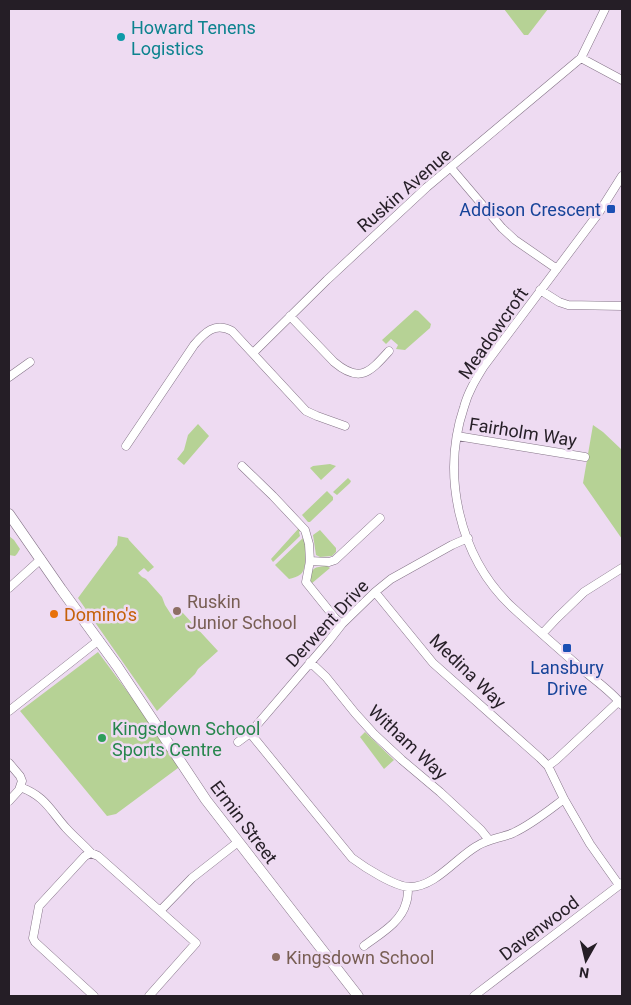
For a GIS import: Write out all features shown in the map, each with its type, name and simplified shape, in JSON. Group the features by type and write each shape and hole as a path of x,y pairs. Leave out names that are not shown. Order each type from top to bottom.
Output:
{"main road":[{"name":"Ermin Street","path":"9,514 137,695 199,790 358,996"}],"street":[{"name":"Ruskin Avenue","path":"253,353 408,204 581,58 605,9"},
{"path":"581,58 622,80"},
{"path":"451,168 502,228 515,240 557,269"},
{"name":"Meadowcroft","path":"621,704 500,595 479,563 459,513 455,494 454,452 464,406 478,377 497,347 598,214 622,176"},
{"path":"540,290 559,302 568,305 622,306"},
{"path":"290,316 334,362 349,372 362,373 373,369 389,352"},
{"path":"126,446 194,345 207,331 217,328 232,331 306,410 345,426"},
{"path":"9,377 30,362"},
{"name":"Fairholm Way","path":"457,436 585,457"},
{"path":"242,466 305,530 309,544 310,561 306,582 342,624"},
{"path":"310,561 330,562 335,560 380,518"},
{"name":"Derwent Drive","path":"238,742 250,733 342,624 375,592 391,579 468,538"},
{"path":"9,588 41,559"},
{"path":"542,634 584,592 622,568"},
{"name":"Medina Way","path":"375,592 434,662 548,766 564,799 597,856 621,884"},
{"path":"9,711 99,640"},
{"name":"Witham Way","path":"310,662 326,677 374,734 440,792 481,830 489,840"},
{"path":"548,766 621,704"},
{"path":"250,733 352,858 375,874 408,887 429,882 470,850 489,840 520,830 564,799"},
{"path":"9,763 22,779 20,786 9,800"},
{"path":"20,786 40,797 64,826 91,853 98,856 196,943 149,996"},
{"path":"160,911 192,878 238,842"},
{"path":"91,853 85,856 39,906 33,938 35,942 94,996"},
{"name":"Davenwood","path":"474,996 621,884"},
{"path":"364,946 393,924 400,915 406,903 408,887"}],"green space":[{"path":"504,9 548,9 528,35 524,35"},
{"path":"415,310 431,324 430,328 405,350 396,349 398,345 391,339 386,344 382,340"},
{"path":"198,424 209,436 184,465 177,459 184,450 188,435"},
{"path":"593,425 622,450 622,539 583,483"},
{"path":"330,464 336,466 321,480 310,468 313,466"},
{"path":"348,478 351,481 350,483 337,495 333,492"},
{"path":"327,491 333,497 333,500 308,522 302,515"},
{"path":"299,528 300,536 273,562 271,559"},
{"path":"320,530 336,548 336,552 332,556 320,557 316,555 313,535"},
{"path":"9,536 20,549 15,556 9,555"},
{"path":"118,536 128,538 154,567 148,572 144,568 138,573 162,597 174,619 182,612 218,651 157,711 78,598 117,545"},
{"path":"304,537 305,567 301,574 289,579 275,565"},
{"path":"327,566 330,568 311,584 310,580 313,570"},
{"name":"Kingsdown School Sports Centre","path":"98,652 182,765 116,814 107,816 20,711"},
{"path":"365,732 394,760 384,769 360,737"}],"place":[{"name":"Howard Tenens Logistics","path":"121,37"},
{"name":"Addison Crescent","path":"611,209"},
{"name":"Ruskin Junior School","path":"177,611"},
{"name":"Domino's","path":"54,614"},
{"name":"Lansbury Drive","path":"567,648"},
{"name":"Kingsdown School Sports Centre","path":"102,738"},
{"name":"Kingsdown School","path":"276,957"}]}
